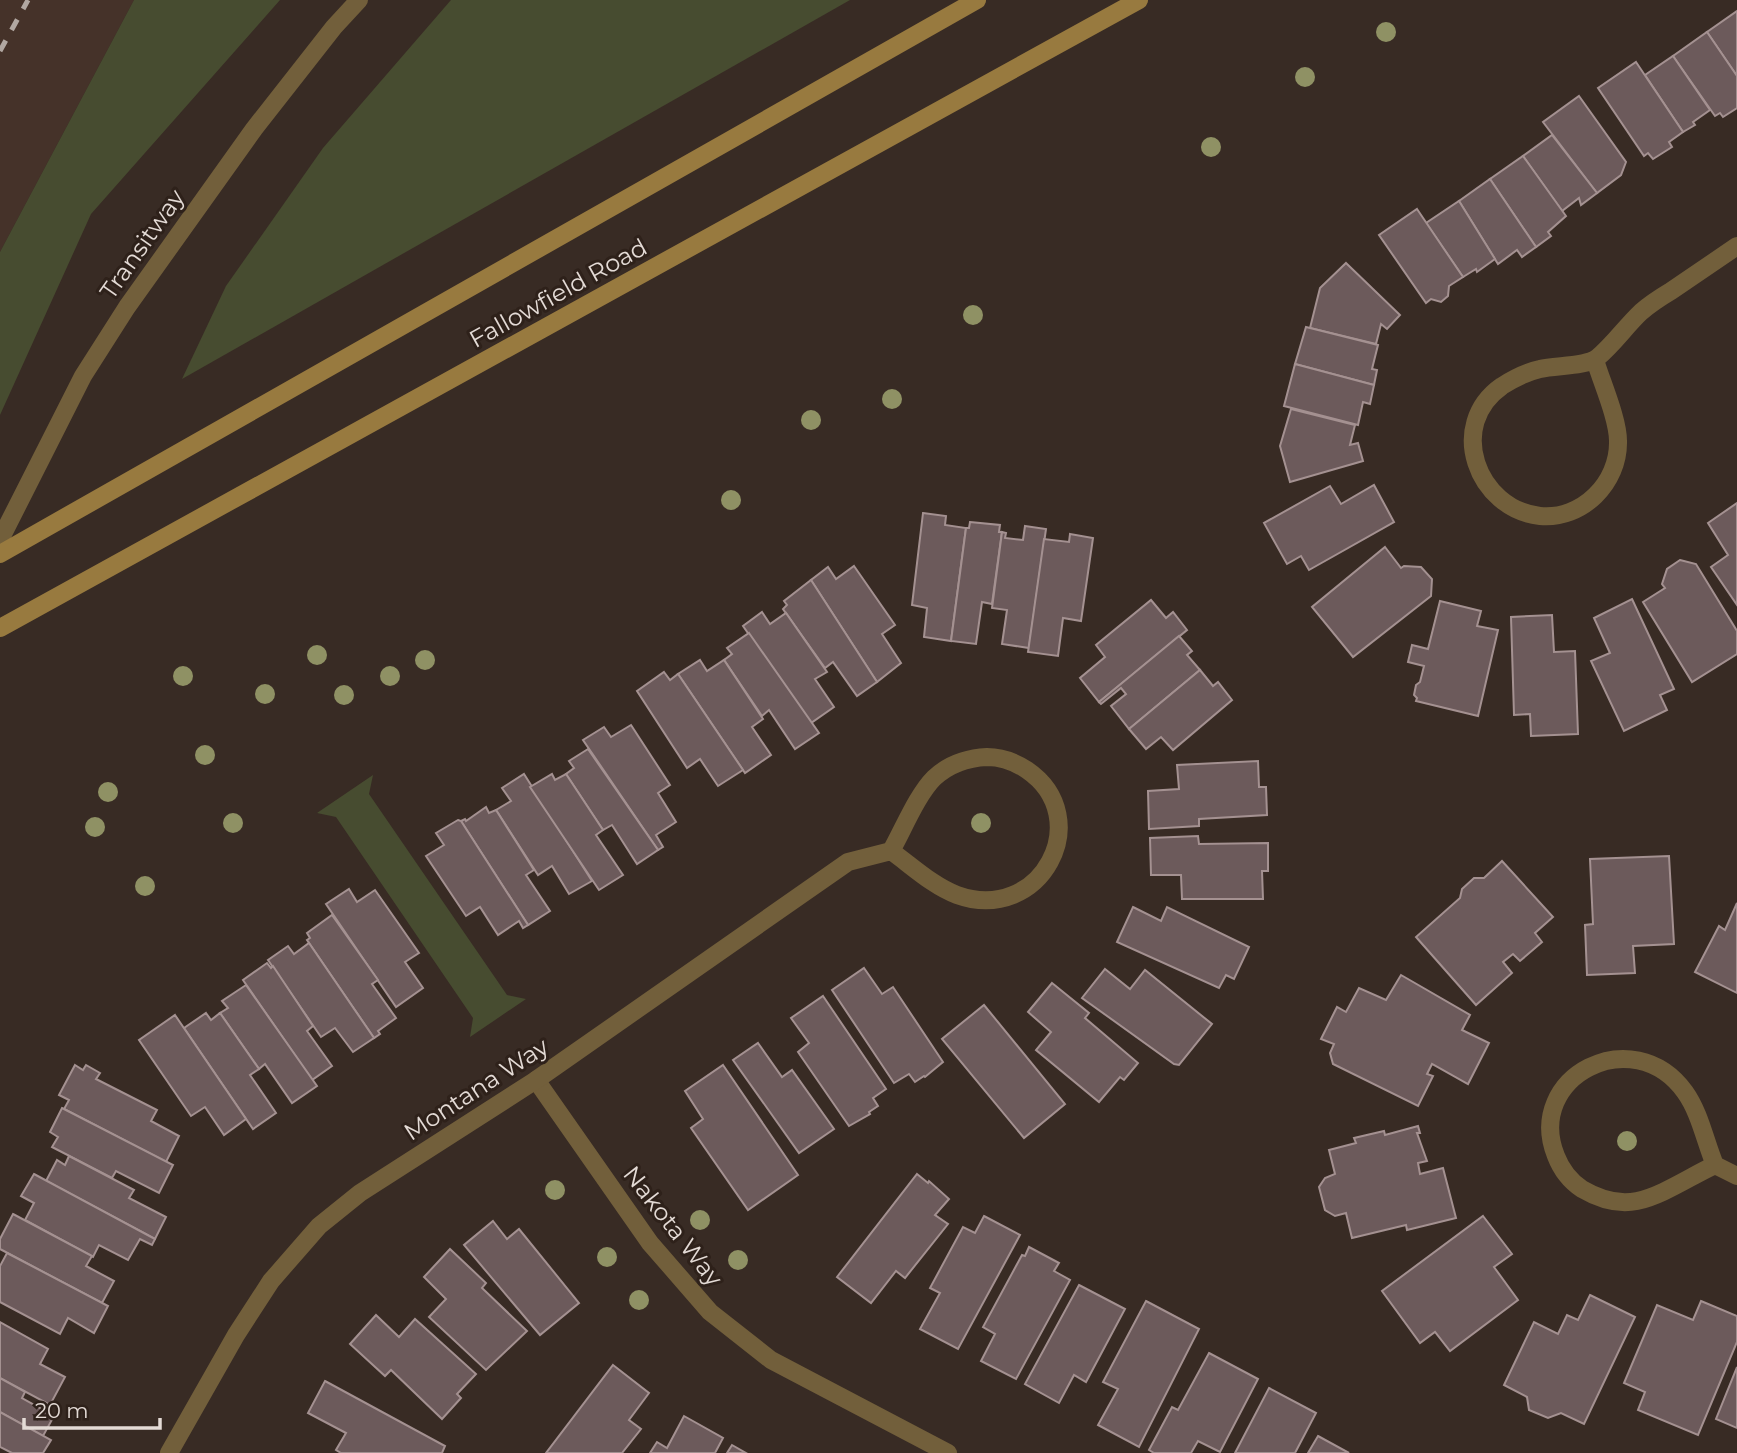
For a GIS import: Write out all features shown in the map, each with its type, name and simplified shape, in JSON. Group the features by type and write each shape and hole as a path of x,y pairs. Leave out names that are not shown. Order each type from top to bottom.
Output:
{"main road":[{"name":"Fallowfield Road","path":"0,554 977,0"},
{"name":"Fallowfield Road","path":"0,628 1139,0"}],"street":[{"name":"Transitway","path":"0,540 83,376 127,307 254,129 359,0"},
{"path":"1595,360 1618,440 1616,463 1606,483 1591,500 1572,512 1549,517 1526,514 1506,505 1489,489 1477,470 1472,448 1475,425 1484,404 1500,388 1519,376 1541,369 1595,360 1643,310 1737,246"},
{"path":"995,757 1017,763 1036,776 1050,794 1058,815 1058,838 1052,859 1039,878 1021,893 1000,900 977,901 955,894 935,884 891,851 933,779 951,765 972,758 995,757"},
{"name":"Montana Way","path":"169,1453 236,1335 271,1281 319,1227 360,1193 536,1080 848,862 891,851"},
{"path":"1714,1166 1639,1201 1616,1202 1594,1196 1575,1184 1560,1166 1552,1145 1551,1122 1557,1101 1569,1082 1587,1068 1608,1059 1630,1058 1653,1064 1672,1076 1686,1094 1714,1166 1737,1176"},
{"name":"Nakota Way","path":"536,1080 650,1243 710,1312 771,1360 948,1453"}],"shaded area":[{"path":"0,0 134,0 0,252"}],"green space":[{"path":"134,0 280,0 91,214 0,415 0,252"},
{"path":"451,0 850,0 182,379 226,286 323,148"},
{"path":"373,775 369,794 507,995 526,999 470,1037 473,1018 336,817 317,813"}],"building":[{"path":"1737,11 1737,76 1707,32"},
{"path":"1707,32 1737,76 1737,108 1723,117 1720,113 1715,116 1673,56"},
{"path":"1673,56 1710,110 1693,122 1695,125 1683,132 1645,75"},
{"path":"1636,62 1683,132 1669,142 1672,147 1653,159 1648,153 1644,156 1598,88"},
{"path":"1579,96 1626,162 1621,175 1597,193 1543,122"},
{"path":"1552,135 1597,193 1581,205 1579,198 1562,211 1523,156"},
{"path":"1523,156 1566,216 1548,232 1551,236 1536,247 1490,179"},
{"path":"1490,179 1536,247 1522,257 1517,250 1498,264 1459,201"},
{"path":"1459,201 1495,259 1477,272 1476,269 1463,277 1426,223"},
{"path":"1417,209 1463,277 1449,286 1448,296 1441,302 1431,299 1426,303 1379,235"},
{"path":"1346,263 1400,315 1387,329 1381,324 1376,344 1310,328 1320,288"},
{"path":"1306,327 1378,345 1372,369 1377,370 1374,385 1295,364"},
{"path":"1295,364 1374,385 1370,404 1363,402 1358,425 1284,406"},
{"path":"1291,409 1355,425 1350,445 1358,443 1363,461 1290,482 1280,446"},
{"path":"1374,485 1394,522 1309,570 1301,556 1287,564 1264,523 1330,486 1341,504"},
{"path":"1737,503 1737,605 1711,567 1728,555 1708,523"},
{"path":"923,513 946,516 945,525 966,528 951,641 924,637 927,608 912,605"},
{"path":"970,522 1000,525 999,532 1002,532 992,604 982,602 976,644 951,641 966,528 969,528"},
{"path":"1025,526 1046,529 1029,648 1002,644 1007,610 992,608 1002,532 1006,533 1005,538 1023,540"},
{"path":"1070,534 1093,538 1081,621 1063,618 1058,656 1028,652 1044,539 1069,542"},
{"path":"1385,547 1401,568 1421,567 1432,579 1431,596 1353,657 1312,607"},
{"path":"1680,560 1696,564 1737,631 1737,654 1692,682 1643,602 1665,588 1662,584 1667,569"},
{"path":"854,566 895,625 882,634 901,663 877,682 811,580 828,567 836,579"},
{"path":"811,580 877,682 857,696 833,662 825,668 783,609 787,605 784,601"},
{"path":"1632,599 1674,689 1660,695 1667,710 1624,731 1591,661 1610,653 1594,618"},
{"path":"1151,600 1166,618 1173,612 1187,630 1099,702 1080,678 1105,657 1096,645"},
{"path":"1440,601 1481,611 1477,626 1498,630 1478,716 1416,701 1414,695 1424,666 1408,662 1412,645 1428,649"},
{"path":"762,612 770,624 786,613 827,672 815,679 834,707 811,723 743,626"},
{"path":"1552,615 1554,652 1575,651 1578,734 1531,736 1530,714 1514,715 1511,617"},
{"path":"749,633 819,733 795,749 769,710 762,716 724,660 732,654 727,648"},
{"path":"1179,636 1192,651 1187,655 1200,670 1129,729 1111,706 1126,694 1121,688 1101,704 1099,702"},
{"path":"700,660 707,671 724,660 763,719 752,727 771,755 745,773 678,674"},
{"path":"1200,670 1213,686 1218,682 1232,700 1173,750 1161,737 1146,749 1129,729"},
{"path":"664,672 670,680 678,674 743,770 718,786 700,759 687,768 637,691"},
{"path":"631,725 670,785 658,793 676,822 656,835 663,847 658,850 583,740 604,727 611,737"},
{"path":"588,749 658,850 637,864 612,825 603,830 566,774 574,768 569,761"},
{"path":"1258,761 1259,787 1266,787 1267,815 1199,819 1199,826 1149,829 1148,791 1179,789 1177,765"},
{"path":"524,774 592,881 569,894 552,866 538,875 496,810 511,801 502,788"},
{"path":"552,774 555,780 566,774 603,830 596,835 623,875 599,890 530,787"},
{"path":"486,807 489,813 496,810 534,870 526,875 550,911 528,925 461,821 466,821"},
{"path":"458,820 528,925 523,928 519,921 498,935 480,907 466,916 426,856 444,845 436,833"},
{"path":"1198,836 1199,844 1268,843 1268,871 1262,871 1263,899 1182,899 1181,875 1151,875 1150,838"},
{"path":"1669,856 1674,944 1633,946 1635,973 1587,975 1585,925 1593,924 1590,859"},
{"path":"1502,861 1553,917 1535,933 1542,942 1520,961 1513,954 1503,962 1512,973 1476,1005 1416,937 1460,898 1462,889 1474,878 1484,878"},
{"path":"349,889 357,902 375,890 419,953 405,962 423,988 396,1007 326,904"},
{"path":"1737,903 1737,993 1695,972 1719,926 1725,930"},
{"path":"1133,907 1161,921 1167,907 1249,947 1234,979 1226,975 1219,988 1117,942"},
{"path":"332,915 378,980 372,984 396,1018 378,1031 380,1034 374,1038 307,940 310,938 307,933"},
{"path":"309,943 374,1038 353,1052 335,1028 321,1037 268,960 288,946 294,954"},
{"path":"267,963 271,968 273,966 313,1026 307,1031 332,1066 312,1080 243,980"},
{"path":"864,968 882,994 893,987 943,1062 925,1077 915,1082 909,1074 894,1083 832,990"},
{"path":"1105,969 1130,989 1145,970 1212,1024 1179,1065 1082,998"},
{"path":"1401,975 1470,1015 1462,1030 1489,1043 1468,1084 1432,1064 1427,1074 1433,1076 1418,1106 1333,1064 1330,1053 1334,1044 1321,1039 1337,1007 1346,1012 1359,988 1386,1000"},
{"path":"1052,983 1089,1013 1085,1018 1138,1063 1124,1080 1120,1077 1099,1102 1036,1050 1051,1032 1028,1012"},
{"path":"246,985 317,1086 292,1103 265,1064 259,1069 220,1013 228,1008 222,1001"},
{"path":"823,996 886,1089 873,1098 878,1106 869,1112 870,1114 849,1126 798,1052 809,1043 791,1018"},
{"path":"984,1005 1065,1104 1024,1138 942,1039"},
{"path":"206,1013 211,1020 220,1013 259,1069 250,1075 276,1113 253,1129 184,1028"},
{"path":"175,1015 246,1119 224,1135 205,1107 191,1116 139,1040"},
{"path":"758,1043 782,1077 792,1070 834,1129 799,1153 733,1060"},
{"path":"75,1065 83,1070 86,1065 100,1073 96,1079 157,1110 151,1121 179,1136 166,1162 64,1109 69,1100 59,1095"},
{"path":"723,1065 798,1175 748,1210 691,1128 703,1119 685,1091"},
{"path":"62,1108 173,1165 159,1193 116,1171 112,1178 52,1147 58,1137 50,1132"},
{"path":"1418,1126 1420,1133 1417,1133 1427,1161 1418,1163 1420,1174 1443,1168 1456,1218 1407,1230 1406,1225 1352,1238 1346,1213 1335,1216 1325,1210 1319,1187 1325,1178 1335,1174 1329,1150 1356,1143 1354,1138 1384,1131 1385,1135"},
{"path":"69,1156 134,1190 129,1198 166,1217 155,1239 46,1181 57,1160 65,1165"},
{"path":"34,1174 155,1239 152,1245 140,1239 128,1260 99,1245 93,1257 25,1220 34,1203 21,1196"},
{"path":"917,1174 949,1199 935,1215 948,1224 905,1278 896,1271 871,1303 837,1277"},
{"path":"13,1214 92,1256 86,1266 114,1281 102,1303 0,1249 0,1239"},
{"path":"984,1216 1020,1235 958,1349 920,1329 940,1293 930,1288 963,1227 975,1233"},
{"path":"1483,1216 1512,1254 1494,1267 1518,1300 1450,1351 1435,1332 1420,1343 1382,1291"},
{"path":"493,1221 507,1239 519,1229 579,1303 540,1335 464,1245"},
{"path":"1029,1247 1059,1263 1054,1271 1070,1280 1016,1379 981,1361 995,1334 983,1327"},
{"path":"450,1249 486,1283 482,1288 527,1331 486,1370 429,1317 446,1299 424,1277"},
{"path":"7,1253 108,1306 94,1333 68,1318 60,1334 0,1302 0,1266"},
{"path":"1079,1285 1125,1309 1086,1382 1074,1375 1059,1403 1025,1384"},
{"path":"1590,1295 1635,1317 1584,1424 1561,1413 1548,1418 1529,1410 1527,1397 1504,1385 1534,1322 1558,1334 1567,1315 1578,1320"},
{"path":"1146,1301 1199,1329 1139,1447 1098,1425 1118,1389 1103,1382"},
{"path":"1701,1301 1737,1316 1737,1342 1698,1435 1638,1410 1645,1392 1624,1383 1657,1305 1693,1320"},
{"path":"376,1315 399,1337 415,1319 476,1374 457,1394 461,1398 442,1419 391,1370 385,1376 350,1344"},
{"path":"0,1322 48,1349 40,1364 65,1377 50,1405 0,1378"},
{"path":"1209,1353 1258,1379 1220,1452 1198,1441 1191,1453 1154,1453 1149,1450 1172,1407 1178,1410"},
{"path":"613,1365 649,1393 629,1420 641,1429 622,1453 546,1453"},
{"path":"1737,1367 1737,1428 1716,1419"},
{"path":"0,1378 25,1392 22,1398 54,1416 43,1436 0,1412"},
{"path":"325,1381 445,1446 442,1453 341,1453 336,1450 346,1433 308,1413"},
{"path":"1269,1388 1316,1413 1295,1453 1235,1453"},
{"path":"0,1412 51,1440 43,1453 12,1453 0,1447"},
{"path":"684,1416 723,1438 715,1453 650,1453 657,1442 667,1448"},
{"path":"1318,1436 1349,1453 1308,1453"},
{"path":"732,1445 746,1453 727,1453"}],"railway":[{"path":"0,51 28,0"}]}
